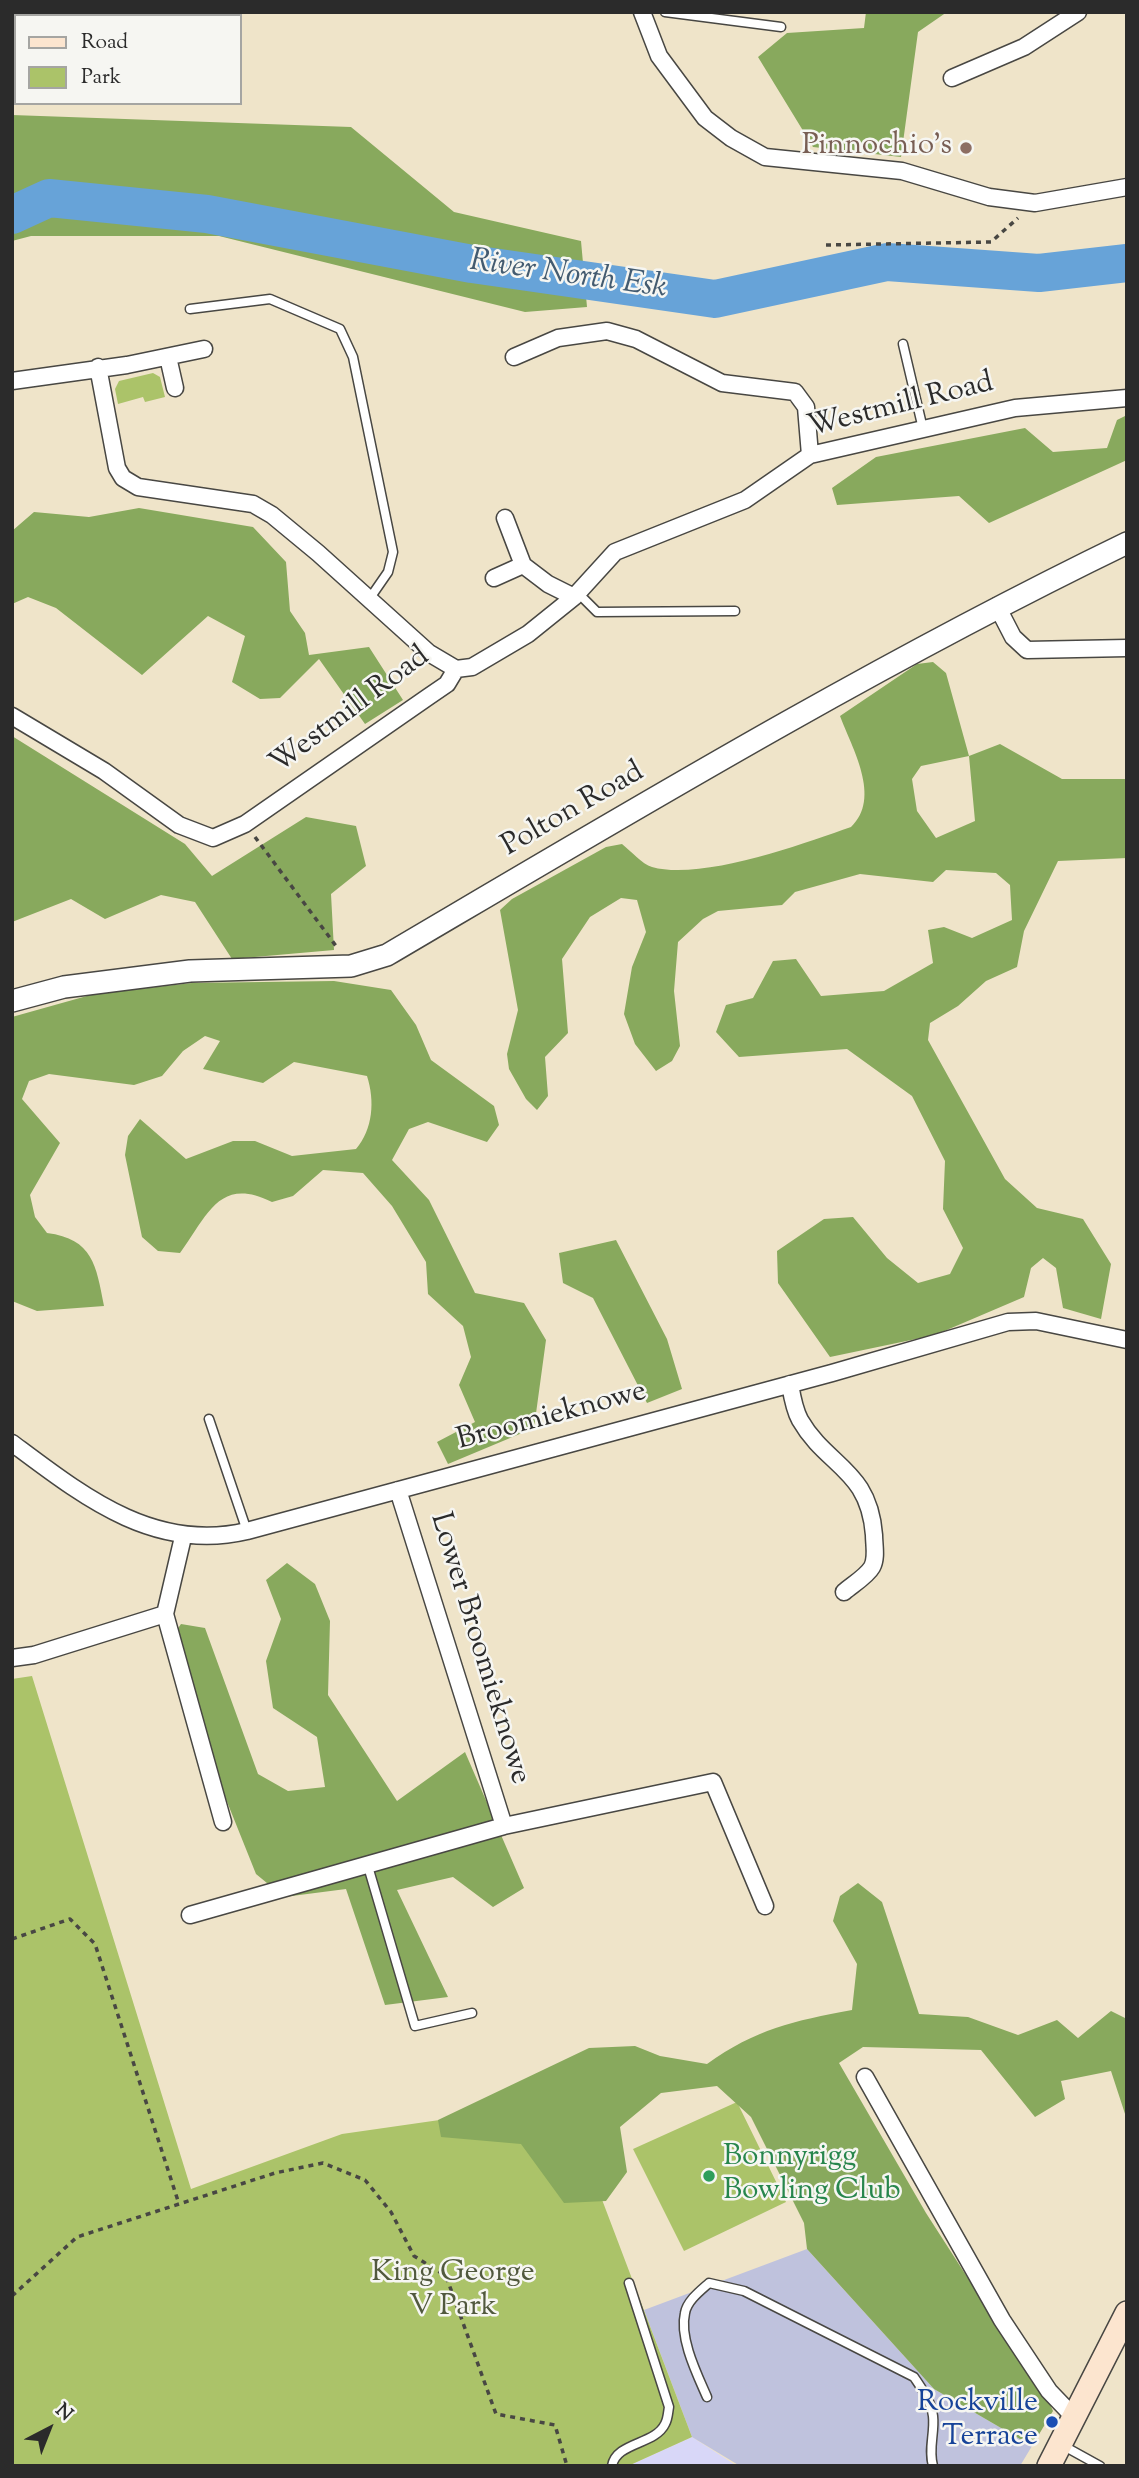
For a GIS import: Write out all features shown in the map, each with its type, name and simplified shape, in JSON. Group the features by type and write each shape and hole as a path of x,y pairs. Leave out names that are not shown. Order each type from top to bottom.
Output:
{"main road":[{"path":"1049,2466 1127,2313"}],"street":[{"path":"642,12 659,56 705,118 731,138 765,157 902,172 989,197 1035,203 1127,187"},
{"path":"952,78 1024,47 1077,12"},
{"path":"514,357 558,338 607,331 636,339 722,383 795,392 806,407 810,455"},
{"path":"12,381 127,365 204,349"},
{"path":"168,356 175,388"},
{"path":"98,367 117,468 123,478 138,487 253,503 272,515 370,598 429,653 456,669"},
{"name":"Westmill Road","path":"12,716 104,771 179,825 213,838 246,824 447,684 456,669 472,667 528,634 576,595 615,552 745,500 810,455 1015,408 1127,398"},
{"path":"505,518 523,565 548,584 576,595"},
{"name":"Polton Road","path":"12,1001 64,987 190,971 351,966 387,955 645,803 997,606 1127,542"},
{"path":"494,578 523,565"},
{"path":"997,606 1013,637 1027,650 1127,648"},
{"name":"Broomieknowe","path":"12,1443 78,1492 107,1508 183,1537 208,1539 247,1531 790,1384 1008,1322 1036,1321 1127,1340"},
{"path":"790,1384 795,1408 805,1428 865,1493 873,1527 875,1554 872,1568 844,1592"},
{"name":"Lower Broomieknowe","path":"398,1490 504,1826"},
{"path":"183,1537 165,1614 222,1822"},
{"path":"12,1658 34,1655 165,1614"},
{"name":"Lower Broomieknowe","path":"190,1915 504,1826 713,1782 765,1906"},
{"path":"865,2077 1002,2320 1049,2391 1073,2416"}],"lane":[{"path":"665,12 781,27"},
{"path":"190,309 270,299 340,329 354,357 393,552 388,572 370,598"},
{"path":"903,344 923,429"},
{"path":"576,595 597,612 735,611"},
{"path":"209,1419 247,1531"},
{"path":"367,1863 415,2026 472,2013"},
{"path":"612,2466 613,2460 622,2452 654,2437 666,2424 669,2407 629,2283"},
{"path":"707,2397 688,2353 685,2312 696,2294 709,2283 744,2291 914,2377 928,2397 933,2417 930,2455 933,2466"},
{"path":"1060,2443 1100,2466"}],"path":[{"path":"826,245 991,242 1035,203"},
{"path":"246,824 351,966"},
{"path":"12,1939 70,1919 94,1944 179,2204"},
{"path":"12,2296 77,2237 275,2173 323,2163 365,2180 391,2212 414,2256 446,2276 496,2414 555,2426 567,2466"}],"shaded area":[{"path":"807,2249 934,2389 1032,2446 1020,2466 740,2466 692,2437 644,2310"},
{"path":"692,2437 737,2466 628,2466"}],"green space":[{"path":"866,12 947,12 918,32 901,157 813,147 758,57 787,33 864,28"},
{"path":"12,115 351,127 454,212 581,241 587,307 525,312 219,236 31,236 12,241"},
{"path":"153,373 160,377 165,397 145,402 143,397 118,404 115,389 119,381"},
{"path":"1127,415 1127,460 989,523 959,496 837,505 832,488 876,457 1025,428 1053,452 1107,448 1117,420"},
{"path":"139,508 253,527 286,562 290,611 305,633 309,655 369,647 403,700 365,724 319,659 280,698 260,699 232,682 245,636 208,616 142,675 56,608 28,597 12,604 12,531 34,512 89,517"},
{"path":"933,662 946,673 969,756 1000,744 1062,779 1127,779 1127,858 1058,861 1024,931 1017,967 986,981 958,1006 930,1023 928,1040 1005,1179 1037,1208 1083,1219 1111,1264 1101,1319 1063,1308 1056,1268 1043,1258 1031,1268 1024,1297 935,1335 830,1357 778,1283 777,1251 824,1219 853,1217 887,1258 918,1283 950,1274 963,1248 943,1209 945,1161 912,1096 847,1049 739,1057 716,1032 726,1005 753,998 773,961 796,959 821,996 884,991 933,963 928,930 944,927 972,938 1012,920 1010,885 996,873 946,870 933,882 860,874 795,892 782,905 718,911 703,919 678,942 674,991 680,1046 672,1061 656,1071 635,1044 624,1014 632,967 646,932 637,900 621,898 590,917 562,959 568,1033 545,1057 548,1096 537,1110 526,1099 509,1069 507,1054 518,1010 500,910 512,899 606,847 622,844 652,867 697,869 752,859 851,827 860,815 864,788 857,758 840,716 917,664","holes":["969,756 975,821 936,838 917,811 912,779 921,766"]},
{"path":"12,736 185,844 212,876 306,817 356,826 366,866 331,894 334,950 232,959 195,902 161,895 105,919 71,899 12,922"},
{"path":"334,981 391,990 416,1025 431,1060 494,1106 499,1125 487,1142 428,1122 409,1129 392,1160 429,1200 475,1293 524,1303 546,1340 534,1428 448,1464 437,1442 475,1422 459,1385 471,1357 463,1326 428,1294 426,1262 392,1206 363,1173 323,1170 293,1196 272,1202 254,1195 239,1194 227,1197 207,1213 180,1253 158,1251 142,1237 125,1155 128,1136 140,1119 186,1159 233,1141 255,1141 292,1156 356,1149 366,1133 371,1114 367,1076 294,1062 263,1083 203,1069 220,1041 205,1036 183,1051 162,1076 134,1085 49,1074 29,1081 22,1099 60,1143 30,1195 35,1217 47,1233 74,1241 90,1256 95,1266 104,1306 37,1311 12,1301 12,1017 94,994 192,983"},
{"path":"616,1240 667,1339 682,1389 647,1403 593,1298 563,1283 559,1253"},
{"path":"287,1563 315,1584 330,1621 328,1695 397,1801 465,1752 524,1888 493,1907 453,1877 397,1890 448,1997 385,2005 346,1889 284,1897 256,1874 165,1647 181,1624 205,1628 258,1774 288,1791 325,1787 317,1737 273,1708 266,1661 281,1619 266,1580"},
{"name":"King George V Park","path":"32,1676 191,2189 342,2134 565,2102 692,2437 628,2466 12,2466 12,1679"},
{"path":"858,1883 882,1902 919,2014 968,2017 1018,2035 1057,2020 1078,2038 1111,2011 1127,2019 1127,2120 1111,2071 1061,2081 1065,2099 1035,2117 981,2050 863,2047 839,2063 926,2213 998,2325 1036,2372 1053,2411 1032,2446 934,2389 807,2249 804,2223 751,2117 717,2086 661,2093 620,2127 627,2172 606,2201 564,2203 521,2144 441,2137 438,2120 589,2048 635,2046 660,2056 707,2064 759,2034 811,2018 852,2010 857,1964 833,1921 840,1896"},
{"name":"Bonnyrigg Bowling Club","path":"737,2102 786,2202 684,2251 633,2149"}],"waterway":[{"name":"River North Esk","path":"12,215 49,198 207,214 472,264 715,299 887,262 1039,273 1127,263"}],"place":[{"name":"Pinnochio's","path":"966,148"},
{"name":"Bonnyrigg Bowling Club","path":"709,2176"},
{"name":"Rockville Terrace","path":"1052,2422"}]}
